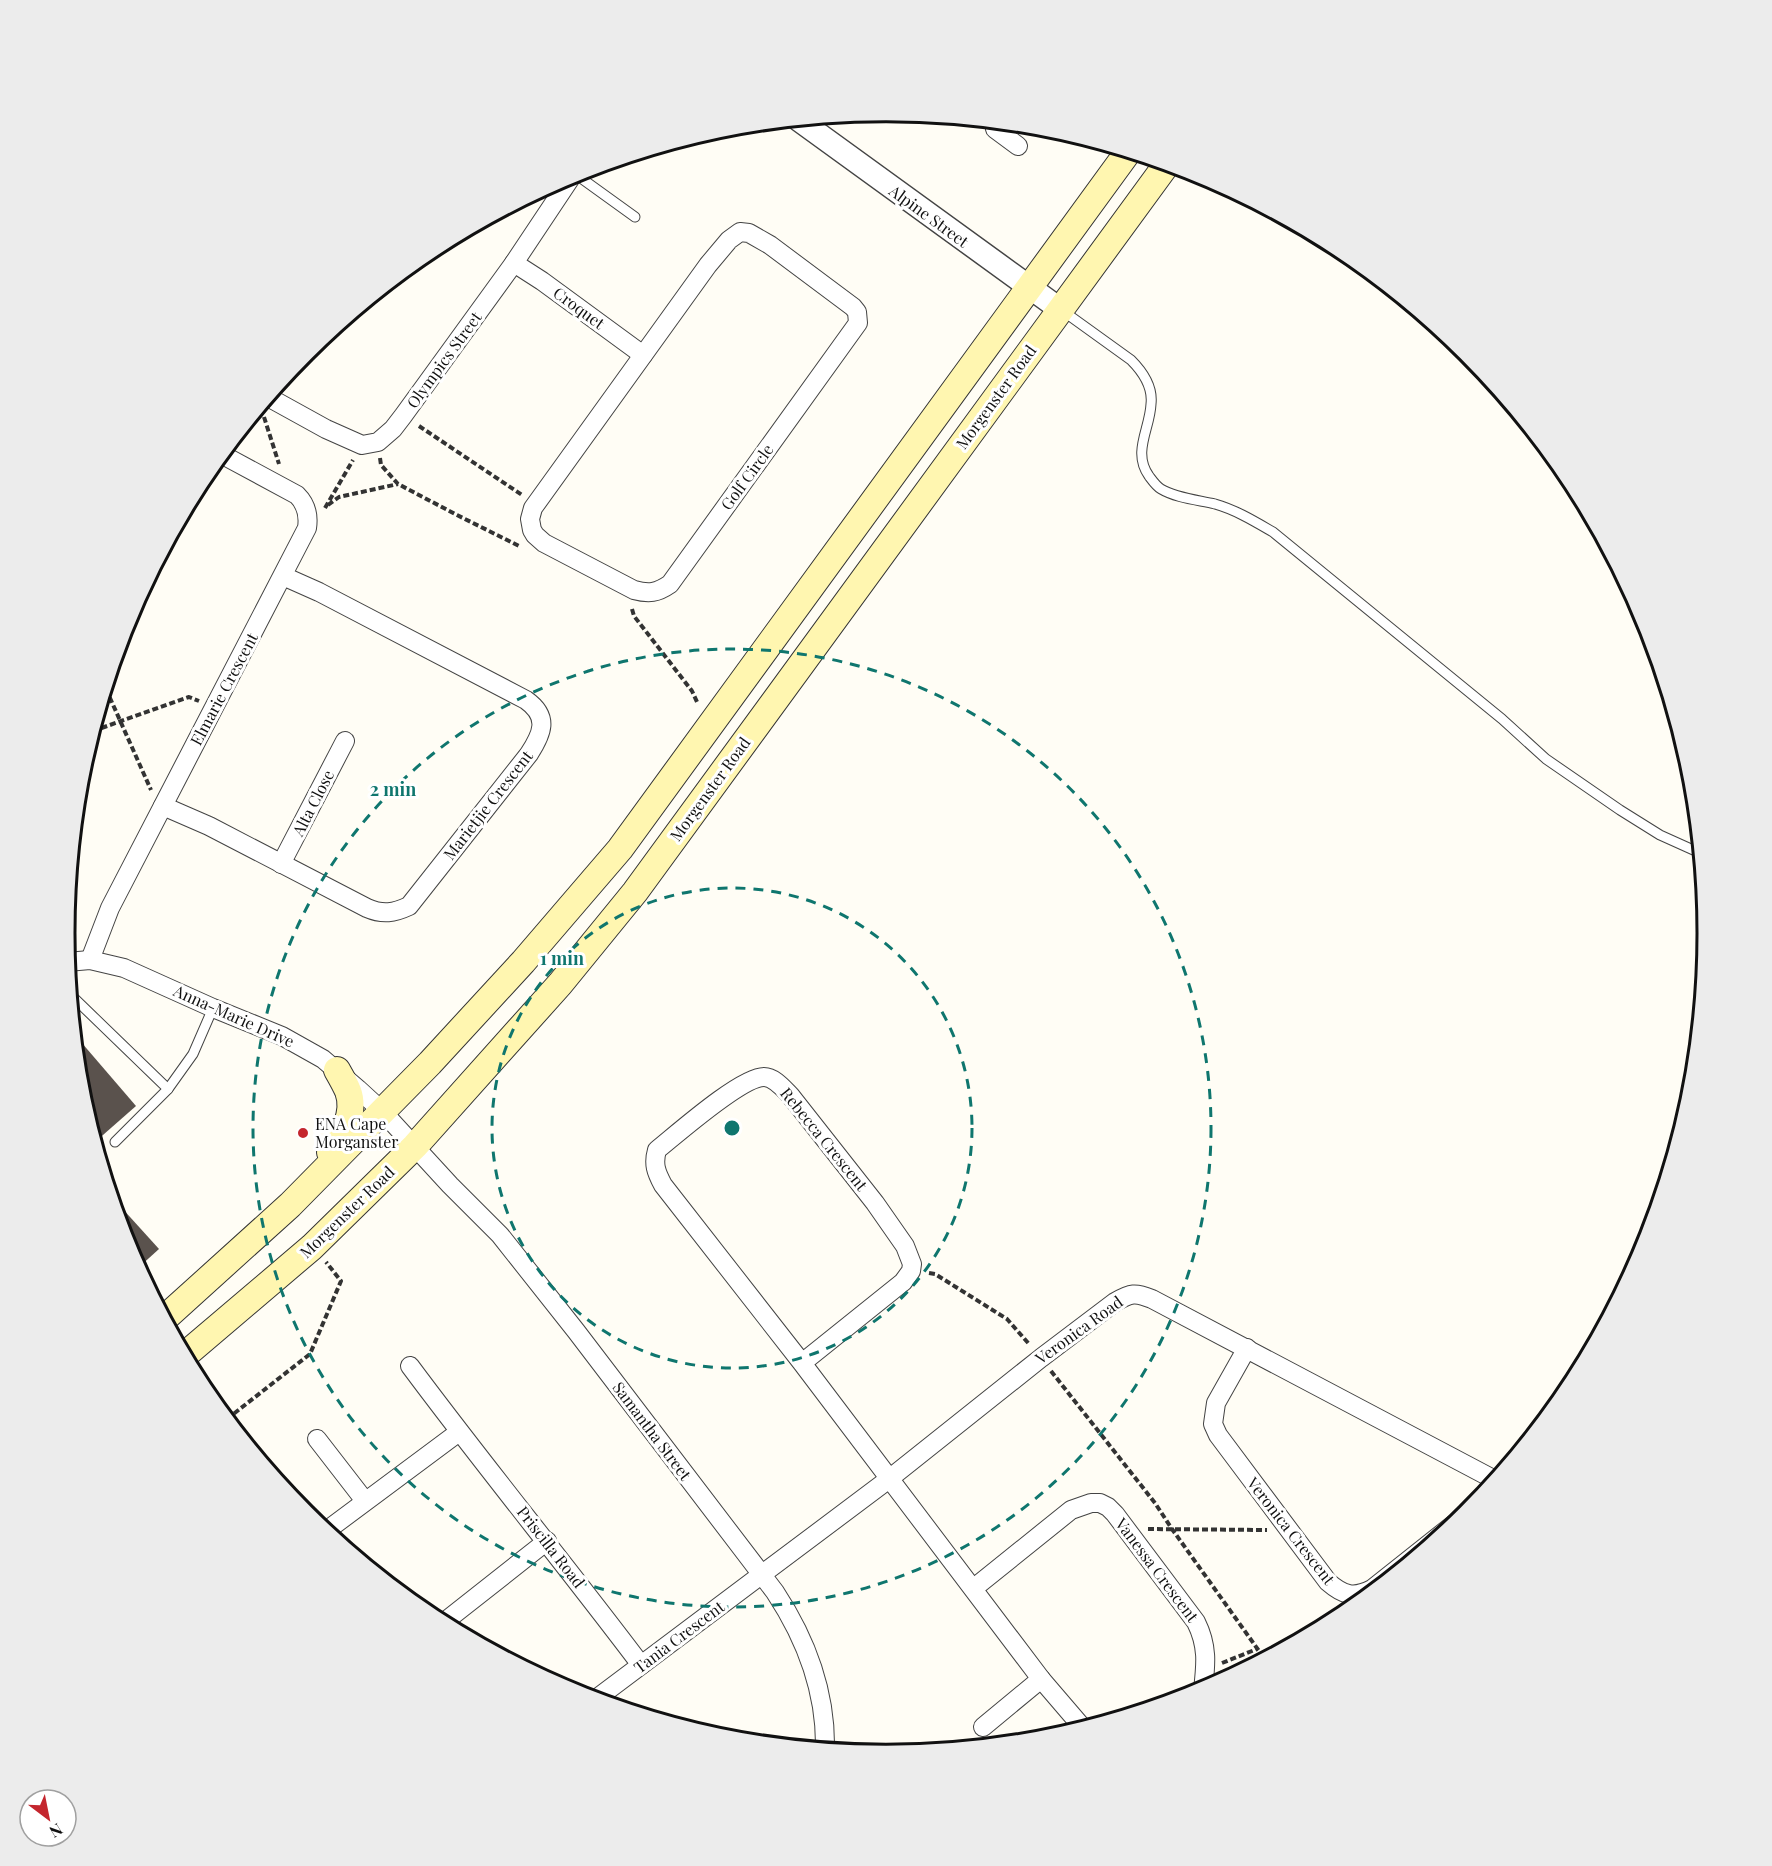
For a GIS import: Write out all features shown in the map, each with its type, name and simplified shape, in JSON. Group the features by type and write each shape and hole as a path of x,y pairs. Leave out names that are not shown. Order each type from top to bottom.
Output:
{"main road":[{"path":"170,1313 290,1205 430,1063 515,970 620,849 1124,158"},
{"name":"Morgenster Road","path":"191,1350 312,1247 415,1146 560,984 634,892 1162,171"},
{"path":"290,1205 297,1188 339,1141 346,1126 351,1104 349,1093 337,1070"}],"street":[{"name":"Alpine Street","path":"808,126 1061,310"},
{"path":"1000,130 1018,146"},
{"name":"Olympics Street","path":"370,444 393,429 403,416 514,263 563,190"},
{"name":"Golf Circle","path":"535,535 544,543 634,590 650,593 660,591 670,584 856,328 858,317 853,307 770,245 749,233 735,234 721,249 536,504"},
{"name":"Croquet","path":"514,263 643,355"},
{"path":"270,406 370,444"},
{"path":"229,458 292,492 304,505 308,522"},
{"path":"535,535 530,519 536,504"},
{"name":"Elmarie Crescent","path":"90,960 110,908 283,576 308,522"},
{"name":"Marietjie Crescent","path":"165,802 375,912 388,914 408,906 420,893 540,738 541,718 526,700 319,592 283,576"},
{"name":"Alta Close","path":"281,864 345,741"},
{"name":"Anna-Marie Drive","path":"76,961 90,960 137,973 300,1044 337,1070 382,1111"},
{"name":"Rebecca Crescent","path":"889,1479 663,1185 655,1172 654,1161 657,1150 730,1093 753,1079 766,1077 779,1083 875,1203 905,1246 912,1264 910,1270"},
{"name":"Samantha Street","path":"382,1111 507,1244 576,1331 782,1603 811,1661 826,1728 825,1741"},
{"path":"802,1363 898,1286 910,1270"},
{"name":"Veronica Road","path":"762,1576 1115,1302 1127,1295 1137,1293 1247,1348 1488,1476"},
{"name":"Veronica Crescent","path":"1247,1348 1216,1403 1213,1424 1218,1435 1328,1582 1340,1592 1355,1594"},
{"name":"Priscilla Road","path":"410,1366 641,1665"},
{"path":"333,1526 459,1432"},
{"path":"317,1439 365,1501"},
{"path":"889,1479 1041,1679 1077,1720"},
{"name":"Vanessa Crescent","path":"974,1588 1071,1510 1091,1503 1100,1503 1108,1507 1126,1529 1196,1622 1204,1638 1206,1661 1204,1678"},
{"path":"451,1617 547,1541"},
{"name":"Tania Crescent","path":"605,1693 762,1576"},
{"path":"983,1727 1041,1679"}],"lane":[{"path":"584,181 635,218"},
{"path":"1061,310 1131,360 1140,369 1150,392 1151,405 1142,440 1142,461 1149,475 1161,489 1246,516 1273,532 1502,718 1546,759 1660,835 1692,849"},
{"path":"79,1002 168,1089"},
{"path":"115,1142 168,1089 194,1054 213,1008"}],"path":[{"path":"266,410 283,477 292,492"},
{"path":"403,416 536,504"},
{"path":"325,508 370,444 381,465 398,484 518,546 535,535"},
{"path":"308,522 339,497 398,484"},
{"path":"626,585 634,616 692,692 698,704"},
{"path":"102,728 189,697 214,708"},
{"path":"110,698 152,791 165,802"},
{"path":"234,1414 310,1354 341,1281 326,1262"},
{"path":"910,1270 935,1274 1007,1319 1041,1358 1155,1503 1259,1652"},
{"path":"1126,1529 1278,1530 1285,1526"},
{"path":"1206,1661 1223,1663 1257,1649"}],"building":[{"path":"83,1044 136,1106 101,1136"},
{"path":"125,1211 159,1249 145,1261"}],"place":[{"name":"ENA Cape Morganster","path":"303,1133"}]}
